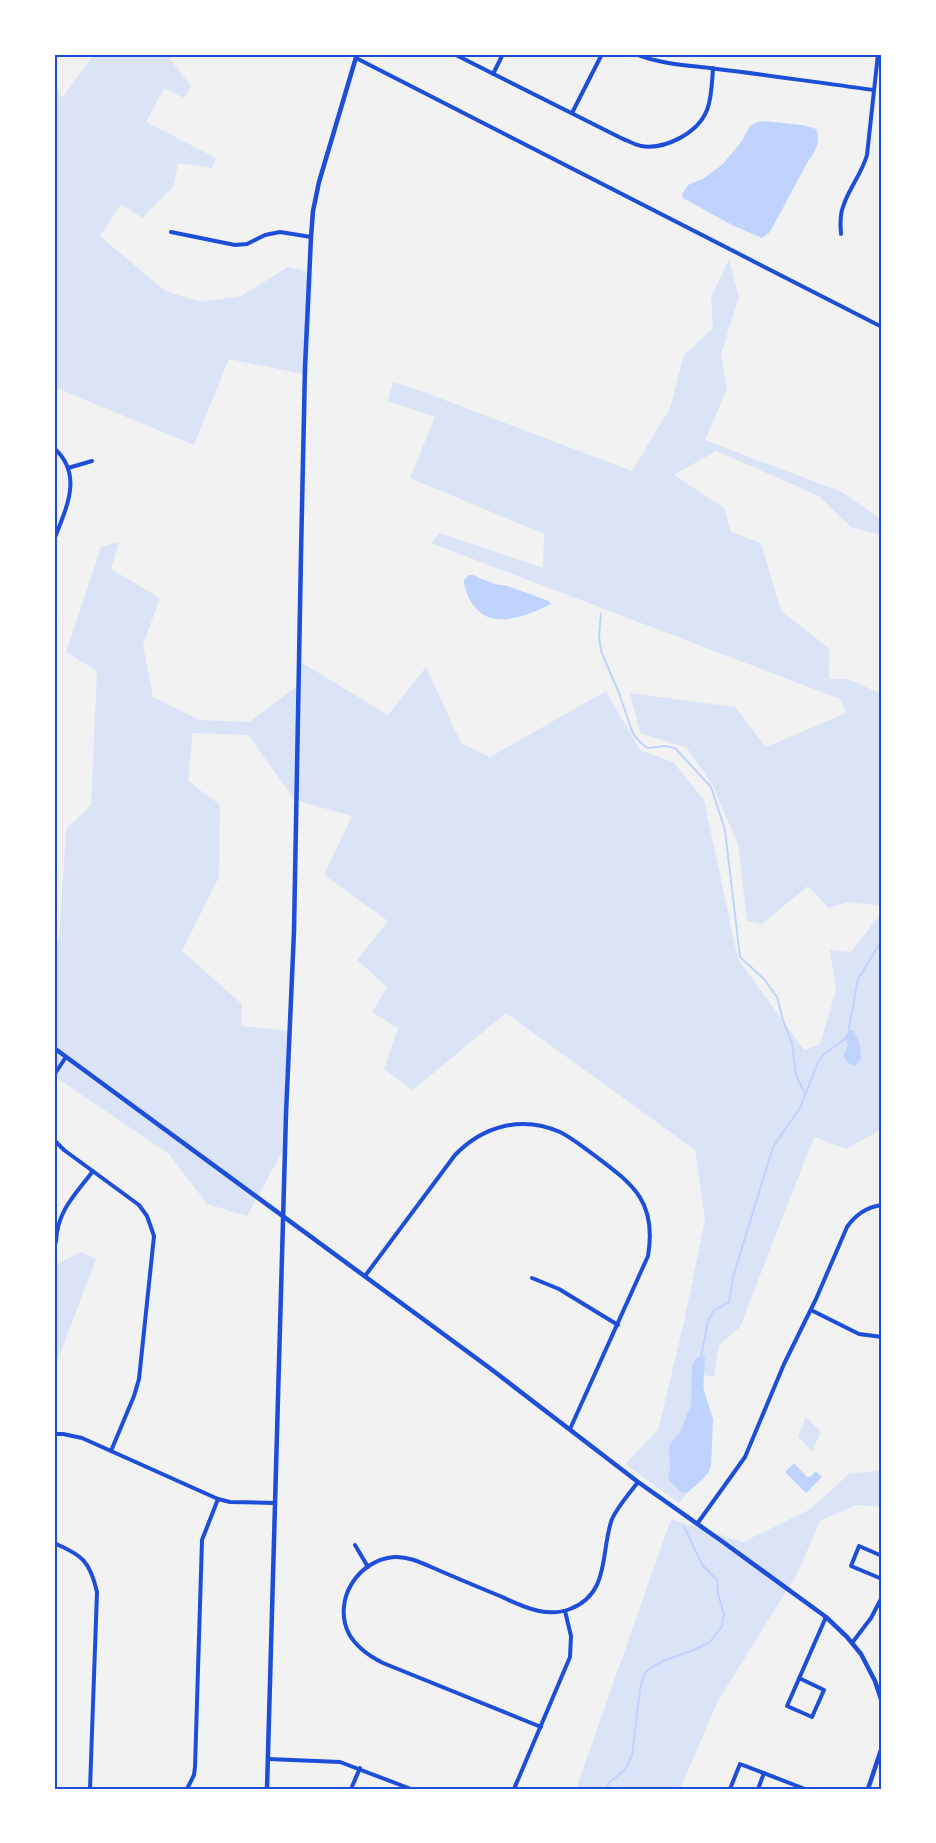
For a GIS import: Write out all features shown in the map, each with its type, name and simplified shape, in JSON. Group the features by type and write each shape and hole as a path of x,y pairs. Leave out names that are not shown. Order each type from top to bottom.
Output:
{"street":[{"path":"454,54 642,146 661,145 678,139 692,130 703,118 708,108 713,68"},
{"path":"494,74 503,54"},
{"path":"572,113 602,54"},
{"path":"635,54 652,61 874,90"},
{"path":"841,234 840,222 844,204 864,166 867,155 878,54"},
{"path":"267,1789 294,931 301,519 311,237 316,196 325,157 356,56 882,327"},
{"path":"171,232 235,245 247,244 265,235 280,232 311,237"},
{"path":"54,447 63,457 71,481 70,496 54,540"},
{"path":"68,468 92,461"},
{"path":"54,1048 491,1368 638,1482 826,1617 852,1643 870,1670 882,1702"},
{"path":"54,1075 66,1057"},
{"path":"365,1276 455,1155 479,1135 500,1126 537,1125 566,1135 623,1176 633,1186 645,1206 650,1228 648,1256 570,1429"},
{"path":"54,1140 64,1150 139,1205 148,1220 154,1240 138,1384 111,1451"},
{"path":"56,1242 58,1223 63,1212 93,1171"},
{"path":"697,1524 745,1457 784,1364 811,1310 847,1227 855,1217 867,1209 882,1205"},
{"path":"532,1278 567,1294 618,1325"},
{"path":"811,1310 859,1334 882,1337"},
{"path":"54,1434 82,1438 218,1499 230,1502 275,1503"},
{"path":"541,1727 383,1663 362,1650 349,1634 344,1611 350,1586 359,1573 368,1567 387,1558 406,1558 533,1610 565,1611 581,1603 596,1586 603,1571 612,1520 638,1482"},
{"path":"187,1789 195,1767 202,1540 218,1499"},
{"path":"54,1543 80,1556 93,1573 97,1592 90,1789"},
{"path":"354,1545 368,1567"},
{"path":"882,1556 859,1546 851,1566 882,1579"},
{"path":"852,1643 871,1618 882,1597"},
{"path":"514,1789 570,1657 571,1636 565,1611"},
{"path":"799,1678 824,1690 812,1717 787,1706 799,1678 826,1617"},
{"path":"868,1789 882,1747"},
{"path":"268,1760 346,1763 411,1789"},
{"path":"730,1789 740,1764 805,1789"},
{"path":"351,1789 360,1768"},
{"path":"758,1789 764,1773"}],"shaded area":[{"path":"94,54 174,54 170,59 191,86 184,98 164,88 146,122 216,158 212,168 178,163 174,186 142,218 121,204 100,236 165,291 201,302 241,296 288,267 313,273 308,375 229,359 194,445 54,387 54,84 62,98"},
{"path":"729,259 739,297 721,354 727,389 705,440 842,492 882,520 882,535 852,528 819,496 716,451 674,475 724,508 731,532 761,543 781,611 830,649 829,679 847,679 882,694 882,906 849,902 829,908 808,886 762,924 747,921 738,844 712,784 687,748 640,733 630,693 735,707 766,747 846,713 840,699 431,543 440,533 543,568 544,534 410,478 435,417 388,401 393,382 632,471 670,408 684,355 713,328 711,297"},
{"path":"119,542 111,569 160,598 143,645 153,697 200,720 249,722 296,687 299,661 388,715 426,667 461,743 490,757 606,691 640,750 673,762 704,800 738,959 804,1050 820,1044 836,990 830,950 851,952 882,912 882,1129 846,1149 814,1137 740,1327 719,1345 714,1377 703,1375 711,1466 679,1503 625,1464 658,1430 684,1322 705,1220 695,1150 506,1013 413,1090 384,1069 398,1028 372,1012 387,987 357,960 388,921 324,875 352,816 295,800 248,735 193,733 188,781 220,805 219,877 182,951 242,1004 241,1026 292,1031 287,1143 247,1216 207,1204 169,1154 54,1076 54,946 59,938 66,829 91,805 97,671 66,652 101,547"},
{"path":"80,1252 96,1259 58,1359 54,1361 54,1266"},
{"path":"806,1417 821,1432 812,1452 798,1436"},
{"path":"882,1470 882,1507 856,1505 820,1521 797,1574 718,1701 680,1789 576,1789 671,1519 743,1542 809,1510 849,1474"}],"water":[{"path":"763,121 802,125 816,129 818,143 770,232 762,238 732,225 683,198 682,194 688,185 704,178 722,165 742,141 750,126"},
{"path":"469,575 507,586 549,601 551,604 522,616 491,618 482,614 469,597 464,580"},
{"path":"851,1030 854,1031 860,1045 861,1059 855,1066 847,1062 843,1055 848,1046 845,1036"},
{"path":"704,1356 703,1388 713,1419 711,1466 700,1482 688,1492 683,1493 668,1480 670,1444 680,1432 691,1405 692,1365 696,1358"},
{"path":"794,1463 807,1477 816,1471 822,1477 806,1493 785,1472"}],"waterway":[{"path":"601,614 599,636 601,651 633,734 648,748 665,746 675,748 711,787 725,830 740,957 764,979 777,997 792,1043 796,1075 805,1094"},
{"path":"701,1358 708,1321 713,1311 729,1302 733,1277 773,1147 800,1108 818,1062 848,1034 858,979 882,940"},
{"path":"605,1789 625,1770 632,1755 640,1689 645,1673 663,1661 710,1642 722,1626 724,1614 718,1594 717,1580 703,1566 684,1527"}]}
